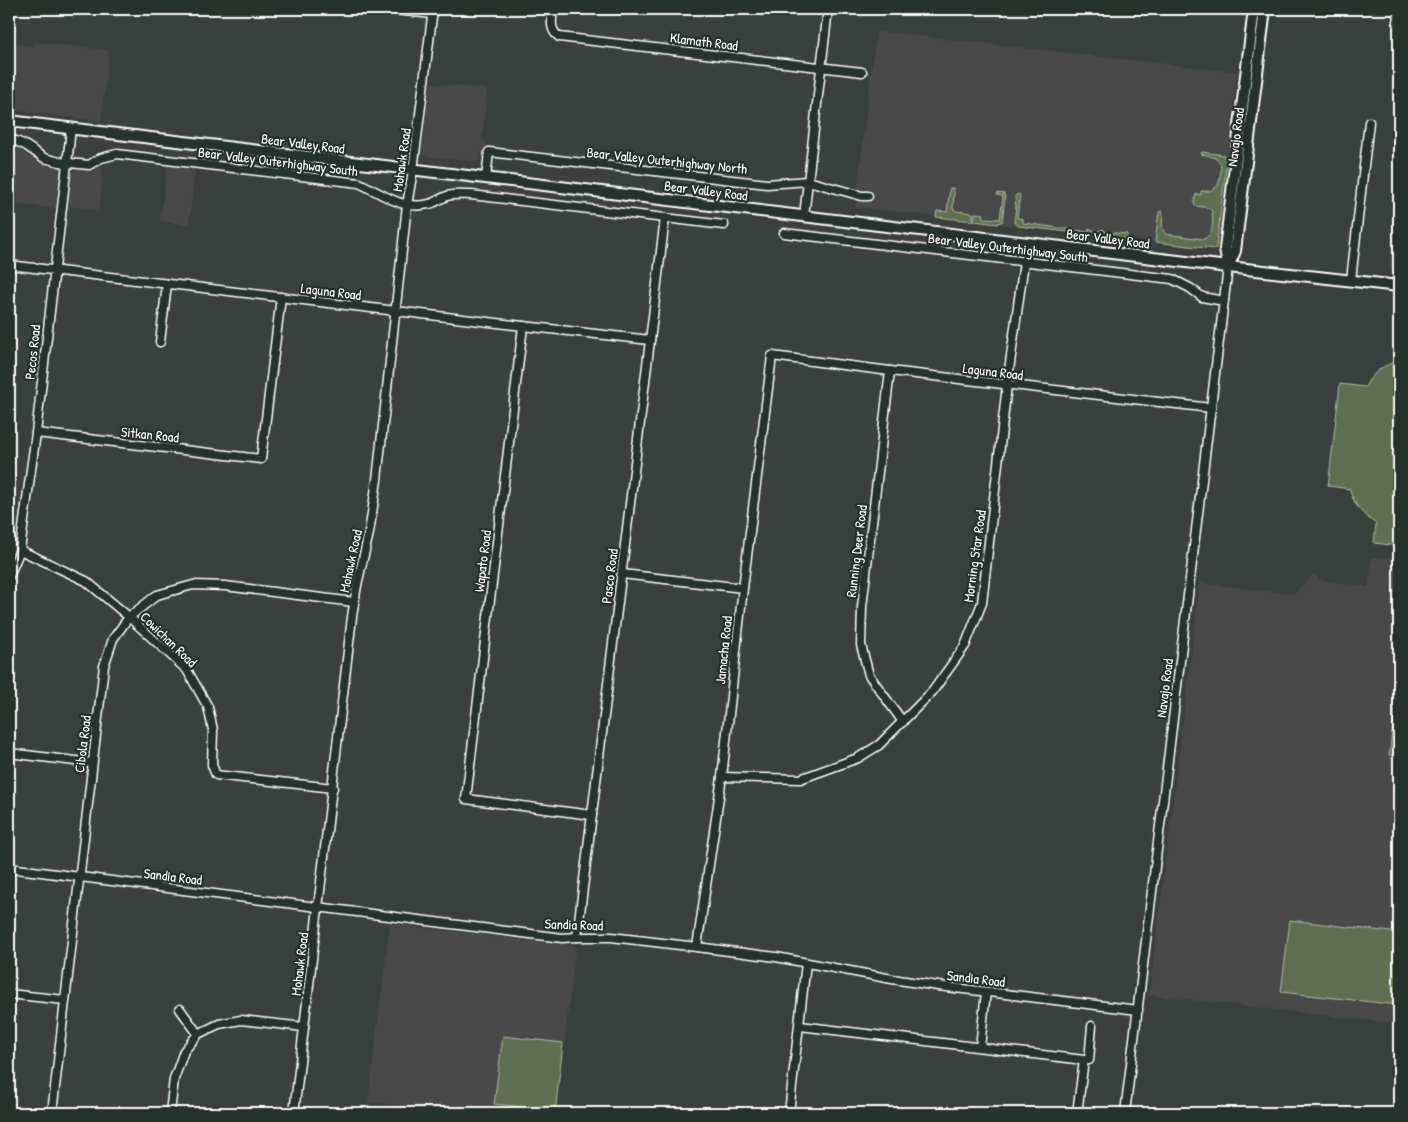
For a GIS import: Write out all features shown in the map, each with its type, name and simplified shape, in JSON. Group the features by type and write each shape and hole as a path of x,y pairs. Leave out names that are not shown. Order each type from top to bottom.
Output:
{"main road":[{"name":"Navajo Road","path":"1228,266 1225,250 1254,9"},
{"name":"Navajo Road","path":"1228,266 1235,251 1265,9"},
{"name":"Bear Valley Road","path":"9,121 1399,286"}],"street":[{"path":"387,9 432,12"},
{"name":"Klamath Road","path":"553,9 551,24 554,33 559,37 862,72"},
{"path":"804,216 828,9"},
{"name":"Mohawk Road","path":"294,1113 354,602 369,532 407,205 432,12"},
{"path":"1351,280 1369,122"},
{"name":"Pecos Road","path":"9,576 20,550 36,433 72,129"},
{"name":"Bear Valley Outerhighway South","path":"9,140 25,145 44,158 68,163 88,165 101,158 117,154 359,183 387,198 407,205 428,204 456,195 471,195 724,225"},
{"name":"Bear Valley Outerhighway North","path":"486,178 489,152 767,184 808,181 868,196"},
{"name":"Pasco Road","path":"577,937 665,218"},
{"name":"Bear Valley Outerhighway South","path":"784,233 1172,279 1190,288 1202,297 1224,301"},
{"name":"Morning Star Road","path":"722,776 800,779 858,758 879,745 932,692 965,646 982,603 1007,385 1024,262"},
{"name":"Laguna Road","path":"9,265 650,340"},
{"name":"Navajo Road","path":"1125,1113 1228,266"},
{"path":"160,342 167,284"},
{"name":"Sitkan Road","path":"36,433 261,459 281,298"},
{"name":"Wapato Road","path":"523,326 466,799 592,815"},
{"name":"Laguna Road","path":"772,356 1211,408"},
{"name":"Jamacha Road","path":"697,947 722,776 772,356"},
{"name":"Running Deer Road","path":"890,371 862,607 862,645 869,675 903,722"},
{"name":"Cowichan Road","path":"20,550 86,581 187,670 208,707 214,730 212,765 216,775 333,788"},
{"path":"622,574 743,588"},
{"name":"Cibola Road","path":"52,1113 104,666 113,639 128,617 157,595 193,585 225,586 354,602"},
{"path":"9,753 92,763"},
{"name":"Sandia Road","path":"9,868 562,938 611,937 697,947 806,962 892,979 1138,1010"},
{"path":"790,1113 806,962"},
{"path":"980,1047 986,992"},
{"path":"9,994 65,1000"},
{"path":"180,1009 198,1034"},
{"path":"170,1113 174,1079 184,1051 198,1034 219,1024 241,1020 304,1027"},
{"path":"800,1026 1084,1060 1089,1060 1092,1026"},
{"path":"1077,1113 1084,1060"}],"shaded area":[{"path":"876,31 1237,72 1218,250 855,207"},
{"path":"34,42 109,50 101,121 9,110 9,43 33,46"},
{"path":"430,83 487,89 482,141 486,141 487,147 482,151 477,162 426,156 423,154"},
{"path":"9,146 25,150 43,163 61,168 56,208 9,204"},
{"path":"100,164 102,168 102,186 99,210 66,206 72,172 87,170"},
{"path":"167,165 195,168 189,225 160,221"},
{"path":"1396,209 1399,210 1399,269 1389,268"},
{"path":"1372,558 1399,558 1399,1024 1149,995 1200,583 1294,594 1314,574 1320,580 1368,587"},
{"path":"390,924 576,946 556,1113 463,1113 368,1102"}],"green space":[{"path":"1202,152 1224,155 1224,158 1227,160 1216,248 1155,242 1159,212 1161,211 1163,214 1162,228 1165,234 1203,239 1209,235 1212,211 1209,208 1195,206 1194,202 1196,194 1201,195 1201,191 1210,191 1218,186 1221,168 1218,160 1201,154"},
{"path":"950,188 953,188 954,192 953,209 973,213 973,221 936,217 937,211 947,212"},
{"path":"998,193 1004,194 1005,197 1002,222 997,224 974,221 975,213 984,214 983,218 1000,219 1003,196 997,195"},
{"path":"1020,195 1017,218 1023,219 1023,223 1089,232 1089,228 1097,232 1103,229 1106,232 1127,234 1127,239 1018,226 1014,223 1015,196"},
{"path":"1399,361 1399,546 1374,543 1376,524 1359,509 1350,489 1328,486 1340,384 1365,387 1371,377 1379,370 1388,364"},
{"path":"1399,686 1399,756 1389,755"},
{"path":"1290,920 1399,933 1399,1005 1281,992"},
{"path":"503,1036 563,1043 555,1113 533,1113 533,1108 494,1104"}]}
